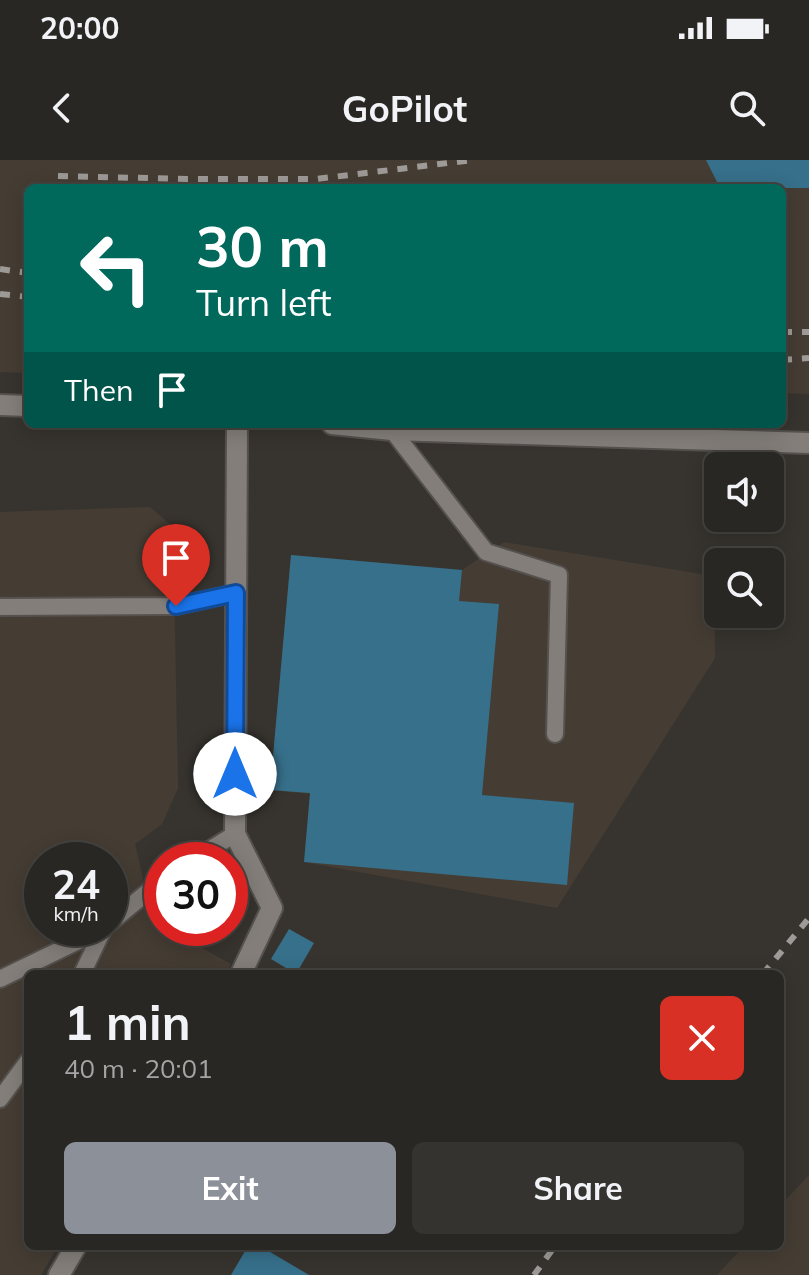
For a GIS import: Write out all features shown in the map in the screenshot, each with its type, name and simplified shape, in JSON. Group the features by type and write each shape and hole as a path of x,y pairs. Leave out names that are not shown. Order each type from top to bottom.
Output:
{"street":[{"path":"0,405 24,406"},
{"path":"237,428 235,834 272,908 243,970"},
{"path":"372,428 809,443"},
{"path":"59,1275 74,1250"}],"lane":[{"path":"392,430 486,552 559,575 555,734"},
{"path":"0,607 176,606 236,593"},
{"path":"222,842 235,834"},
{"path":"128,908 144,895"},
{"path":"0,979 68,946"},
{"path":"84,970 96,946"},
{"path":"0,1099 24,1066"}],"shaded area":[{"path":"0,160 809,160 809,394 786,393 786,184 24,184 24,373 0,372"},
{"path":"150,507 173,527 178,788 162,824 135,844 144,882 144,946 198,946 231,964 228,970 24,970 24,1250 56,1250 41,1275 0,1275 0,512"},
{"path":"504,542 704,574 704,628 715,628 715,658 557,908 304,862 310,794 270,790 291,555 462,570"},
{"path":"809,1175 809,1275 717,1275 740,1250 784,1250 784,1202"}],"building":[{"path":"706,160 809,160 809,188 786,188 786,184 718,184"},
{"path":"291,555 462,570 459,601 499,604 482,795 574,803 567,885 304,862 310,793 270,790"},
{"path":"289,929 314,943 298,970 289,970 271,959"},
{"path":"246,1250 267,1250 309,1275 231,1275"}],"railway":[{"path":"58,176 316,179 473,160"},
{"path":"0,269 24,272"},
{"path":"0,294 24,297"},
{"path":"786,332 809,332"},
{"path":"786,360 809,358"},
{"path":"766,970 809,918"},
{"path":"534,1275 552,1250"}],"route":[{"path":"176,606 236,593 235,774"}]}
